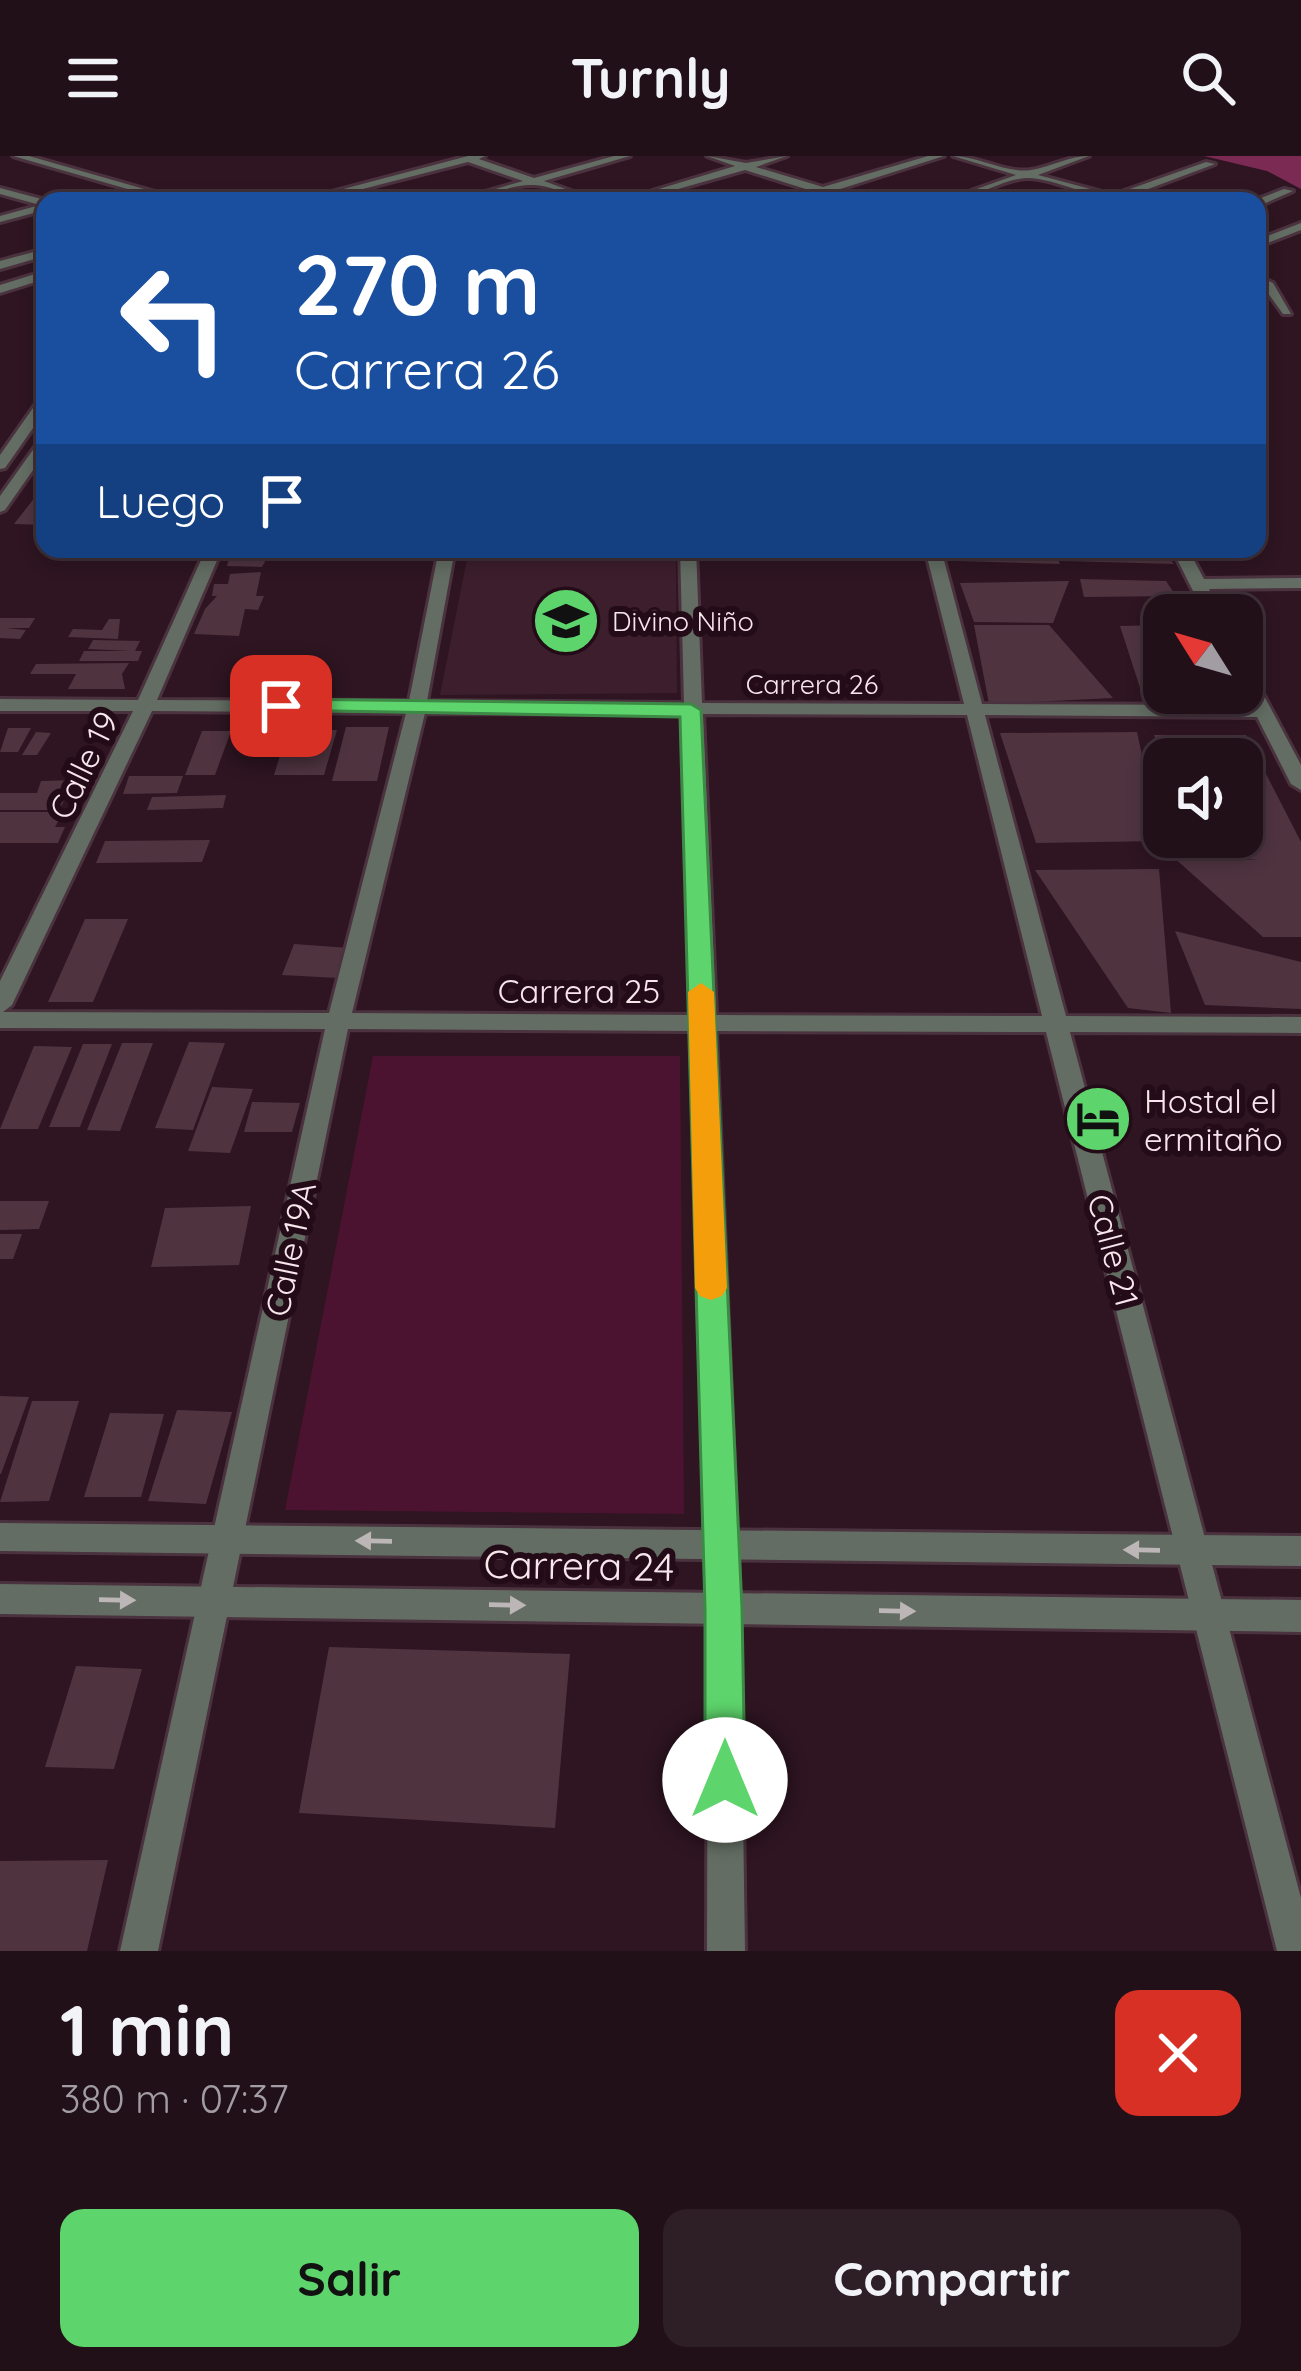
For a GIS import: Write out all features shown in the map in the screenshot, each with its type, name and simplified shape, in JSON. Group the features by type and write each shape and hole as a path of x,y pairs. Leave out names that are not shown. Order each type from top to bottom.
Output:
{"street":[{"path":"495,192 625,156"},
{"path":"712,156 828,192"},
{"path":"656,192 782,156"},
{"path":"816,192 939,156"},
{"path":"958,156 1086,192"},
{"path":"975,192 1084,156"},
{"path":"0,166 23,157 149,192"},
{"path":"338,192 475,157 568,192"},
{"path":"1136,192 1210,164"},
{"path":"0,191 36,202"},
{"path":"1266,200 1288,191"},
{"path":"0,219 36,208"},
{"path":"0,231 36,221"},
{"path":"1266,240 1301,226"},
{"path":"0,266 36,255"},
{"path":"0,289 36,278"},
{"path":"1266,287 1287,311"},
{"path":"2,459 36,413"},
{"path":"2,459 36,452"},
{"path":"0,507 36,459"},
{"name":"Calle 19","path":"0,1005 146,706 210,558"},
{"name":"Calle 19A","path":"139,1951 218,1601 338,1022 417,706 445,558"},
{"path":"688,558 724,1609 726,1951"},
{"name":"Calle 21","path":"935,558 1194,1550 1205,1615 1296,1951"},
{"path":"1185,558 1203,594"},
{"path":"1198,584 1301,583"},
{"name":"Carrera 26","path":"0,705 1143,711"},
{"path":"1263,711 1301,784"},
{"name":"Carrera 25","path":"0,1020 1301,1024"},
{"name":"Carrera 24","path":"0,1537 1301,1551"},
{"name":"Carrera 24","path":"0,1598 1301,1616"}],"shaded area":[{"path":"1204,156 1301,156 1301,189 1267,171"},
{"name":"Divino Niño","path":"467,558 676,558 677,693 440,695"},
{"path":"373,1056 680,1056 684,1514 285,1510"}],"building":[{"path":"36,496 36,525 14,524"},
{"path":"229,558 267,558 262,567 227,566"},
{"path":"1057,558 1060,564 957,561"},
{"path":"1169,558 1174,564 1064,561"},
{"path":"261,572 256,596 264,596 258,610 245,609 239,636 194,634 217,596 212,596 214,584 228,584 230,574"},
{"path":"1080,579 1166,581 1175,594 1143,596 1084,597"},
{"path":"1069,581 1053,623 974,622 960,583"},
{"path":"0,618 35,618 29,628 6,628 26,630 20,639 0,638"},
{"path":"109,619 120,619 118,639 68,637 73,629 102,630"},
{"path":"974,625 1049,625 1113,698 989,704"},
{"path":"1143,625 1143,697 1120,626"},
{"path":"93,640 140,641 135,651 142,651 138,661 79,661 84,651 131,651 88,649"},
{"path":"129,663 122,674 125,689 68,689 76,674 30,674 36,664"},
{"path":"346,727 389,727 377,781 332,781"},
{"path":"8,728 31,728 18,752 0,752"},
{"path":"288,730 337,730 324,775 274,775"},
{"path":"202,731 231,731 215,775 185,775"},
{"path":"36,732 51,733 37,755 22,755"},
{"path":"1137,732 1143,760 1143,841 1036,843 1000,733"},
{"path":"1154,735 1248,738 1155,738"},
{"path":"1263,768 1301,842 1301,937 1263,937 1174,858 1259,860 1237,858 1263,858"},
{"path":"129,776 183,776 177,793 123,794"},
{"path":"75,780 59,810 0,810 0,793 37,793 41,781"},
{"path":"226,795 223,808 147,810 152,797"},
{"path":"0,812 63,812 55,827 65,827 58,843 0,843"},
{"path":"210,840 202,862 96,863 105,841"},
{"path":"1159,869 1171,1013 1128,1008 1035,870"},
{"path":"85,919 128,919 93,1002 48,1002"},
{"path":"1175,931 1301,962 1301,1009 1205,1005"},
{"path":"294,944 349,948 338,978 282,975"},
{"path":"189,1042 225,1043 193,1130 155,1128"},
{"path":"122,1043 153,1043 120,1131 87,1130"},
{"path":"83,1044 112,1044 80,1127 49,1127"},
{"path":"34,1046 72,1047 38,1129 0,1129"},
{"path":"212,1087 253,1089 230,1153 188,1151"},
{"path":"252,1102 300,1103 292,1132 244,1132"},
{"path":"0,1201 49,1201 39,1229 0,1230"},
{"path":"251,1206 239,1265 151,1267 165,1208"},
{"path":"0,1234 22,1234 13,1259 0,1259"},
{"path":"0,1396 29,1397 1,1474 0,1474"},
{"path":"32,1401 79,1401 49,1501 0,1502"},
{"path":"177,1410 232,1412 206,1504 148,1501"},
{"path":"110,1413 164,1414 141,1497 84,1497"},
{"path":"329,1647 570,1654 555,1828 299,1813"},
{"path":"76,1666 142,1669 114,1769 45,1767"},
{"path":"108,1860 87,1951 0,1951 0,1861"}],"slow traffic":[{"path":"701,992 711,1288"}],"place":[{"name":"Divino Niño","path":"566,621"},
{"name":"Hostal el ermitaño","path":"1098,1119"}],"route":[{"path":"281,706 691,710 724,1609 725,1780"}]}
